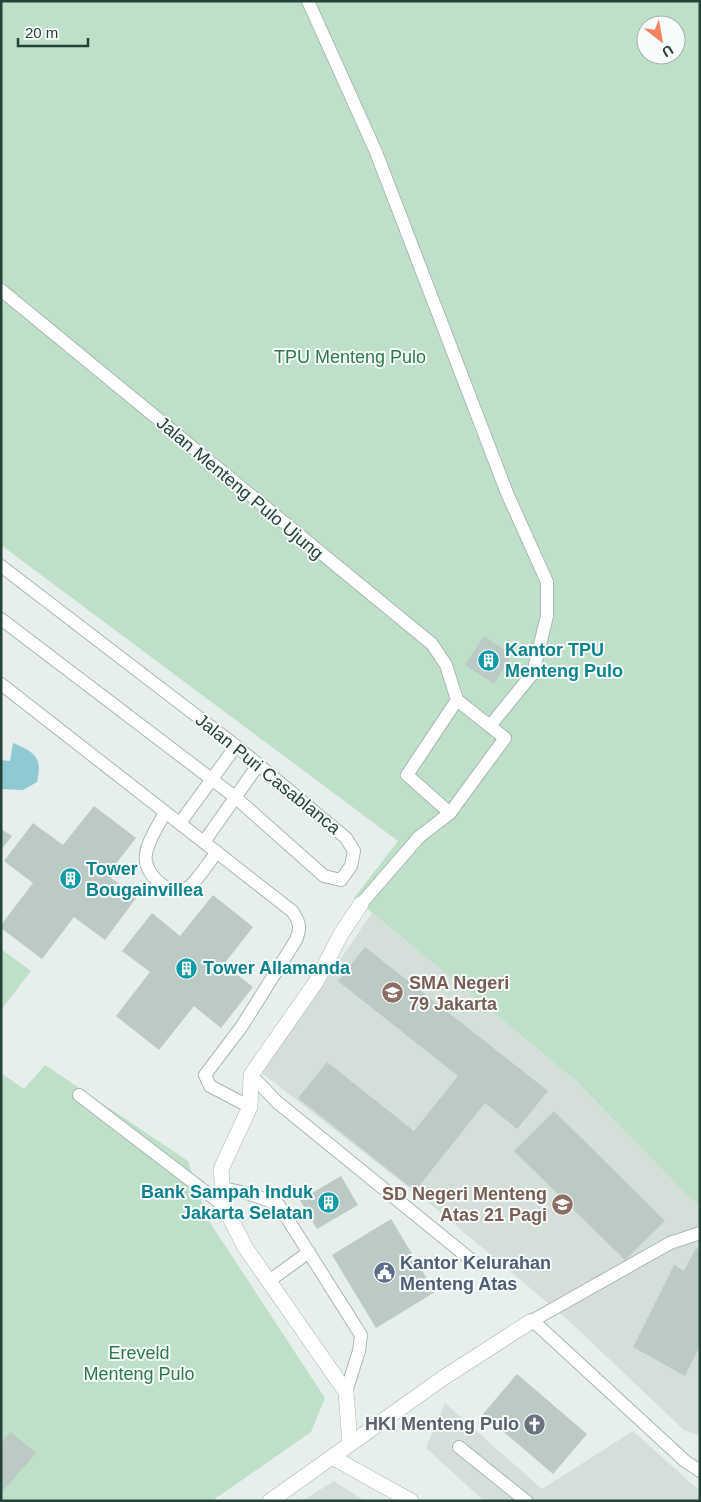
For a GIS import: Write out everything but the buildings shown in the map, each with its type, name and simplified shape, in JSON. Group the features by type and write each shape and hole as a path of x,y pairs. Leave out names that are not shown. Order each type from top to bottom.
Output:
{"street":[{"path":"350,1444 346,1392 245,1247 224,1206 220,1169 250,1107 251,1075 316,982 341,934 361,904"},
{"path":"270,1501 508,1335 531,1321"},
{"path":"332,1457 412,1501"}],"lane":[{"path":"308,1 376,152 507,493 546,582 547,616 533,673 490,726"},
{"name":"Jalan Menteng Pulo Ujung","path":"1,290 432,644 446,665 457,700"},
{"name":"Jalan Puri Casablanca","path":"1,566 236,746 346,838 354,851 351,866 341,880 324,876 235,797 1,619"},
{"path":"1,684 292,911 299,920 300,931 296,940 242,1026 205,1075 210,1086 250,1107"},
{"path":"361,904 420,837 450,813 505,738 457,700 407,775 450,813"},
{"path":"180,823 236,746"},
{"path":"204,842 258,764"},
{"path":"165,812 148,848 146,862 152,876 167,888 178,891 189,887 217,852"},
{"path":"251,1075 277,1102 475,1263"},
{"path":"78,1095 224,1206"},
{"path":"223,1188 250,1194 278,1204 361,1335 359,1351 346,1392"},
{"path":"700,1233 670,1243 531,1321 685,1461 700,1471"},
{"path":"269,1281 309,1252"},
{"path":"459,1447 526,1501"}],"shaded area":[{"path":"372,913 575,1080 692,1200 700,1205 700,1436 684,1430 568,1320 435,1208 262,1073"},
{"path":"445,1403 542,1489 633,1431 700,1491 700,1501 484,1501 426,1448"},
{"path":"334,1481 365,1501 302,1501"}],"green space":[{"name":"TPU Menteng Pulo","path":"1,1 700,1 700,1205 692,1200 575,1080 354,898 398,841 1,545"},
{"path":"1,949 31,971 1,1010"},
{"name":"Ereveld Menteng Pulo","path":"45,1065 188,1161 207,1218 325,1398 311,1432 212,1501 1,1501 1,1073 24,1089"}],"water":[{"path":"13,743 32,753 38,761 39,774 37,782 23,790 1,789 1,760 10,761"}],"place":[{"name":"Kantor TPU Menteng Pulo","path":"489,660"},
{"name":"Tower Bougainvillea","path":"70,879"},
{"name":"Tower Allamanda","path":"187,968"},
{"name":"SMA Negeri 79 Jakarta","path":"393,993"},
{"name":"Bank Sampah Induk Jakarta Selatan","path":"329,1202"},
{"name":"SD Negeri Menteng Atas 21 Pagi","path":"563,1204"},
{"name":"Kantor Kelurahan Menteng Atas","path":"384,1273"},
{"name":"HKI Menteng Pulo","path":"535,1424"}]}
